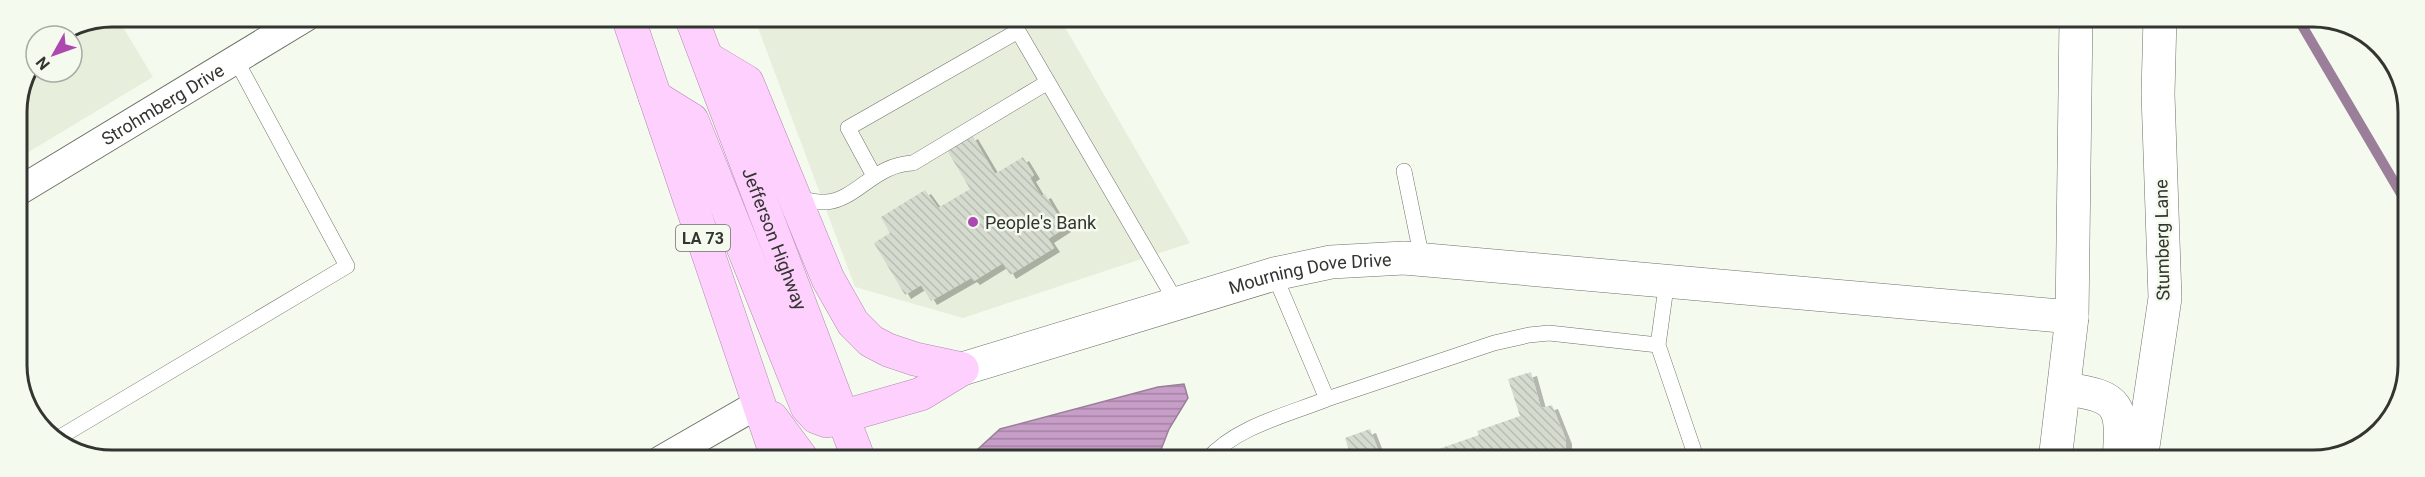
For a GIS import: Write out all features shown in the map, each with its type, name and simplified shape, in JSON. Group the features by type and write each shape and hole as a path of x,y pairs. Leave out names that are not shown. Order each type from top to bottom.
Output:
{"main road":[{"name":"LA 73","path":"631,27 775,450"},
{"name":"Jefferson Highway","path":"695,27 856,450"},
{"path":"707,58 747,82 828,279 853,323 871,341 888,350 915,359 962,369"},
{"path":"655,97 692,120 807,407 816,417 826,421 921,394 962,369"},
{"path":"760,404 795,450"}],"street":[{"name":"Strohmberg Drive","path":"27,186 290,27"},
{"path":"2056,450 2072,317 2076,27"},
{"name":"Stumberg Lane","path":"2142,450 2165,298 2158,94 2160,27"},
{"name":"Mourning Dove Drive","path":"962,369 1274,274 1331,262 1422,259 2072,317"},
{"path":"2065,388 2102,396 2112,404 2120,414 2122,426 2120,450"},
{"path":"679,450 760,404"}],"lane":[{"path":"874,176 848,128 1018,31 1178,305"},
{"path":"64,435 348,266 236,60"},
{"path":"793,197 816,201 837,199 891,166 913,164 1048,82"},
{"path":"1404,171 1422,259"},
{"path":"1274,274 1327,399"},
{"path":"1667,280 1658,345 1694,450"},
{"path":"1216,450 1239,435 1327,399 1494,343 1529,334 1549,333 1658,345"}],"shaded area":[{"path":"123,27 153,77 27,153 29,95 32,84 84,84 84,32 95,29"},
{"path":"758,27 1065,27 1190,243 963,318 855,287"},
{"path":"1184,384 1188,398 1169,429 1161,450 977,450 1000,429 1158,387"}],"building":[{"name":"People's Bank","path":"972,135 995,174 1023,157 1034,175 1030,178 1041,196 1045,194 1065,228 1048,239 1054,248 1010,275 1003,263 974,281 971,278 931,301 921,285 905,295 874,243 890,233 881,217 925,190 938,208 970,189 947,150"},
{"path":"1531,372 1541,408 1552,405 1566,440 1566,450 1436,450 1479,435 1477,431 1520,416 1508,379"},
{"path":"1370,429 1378,450 1349,450 1345,438"}],"waterway":[{"path":"2303,27 2398,189"}],"place":[{"name":"People's Bank","path":"973,222"}]}
